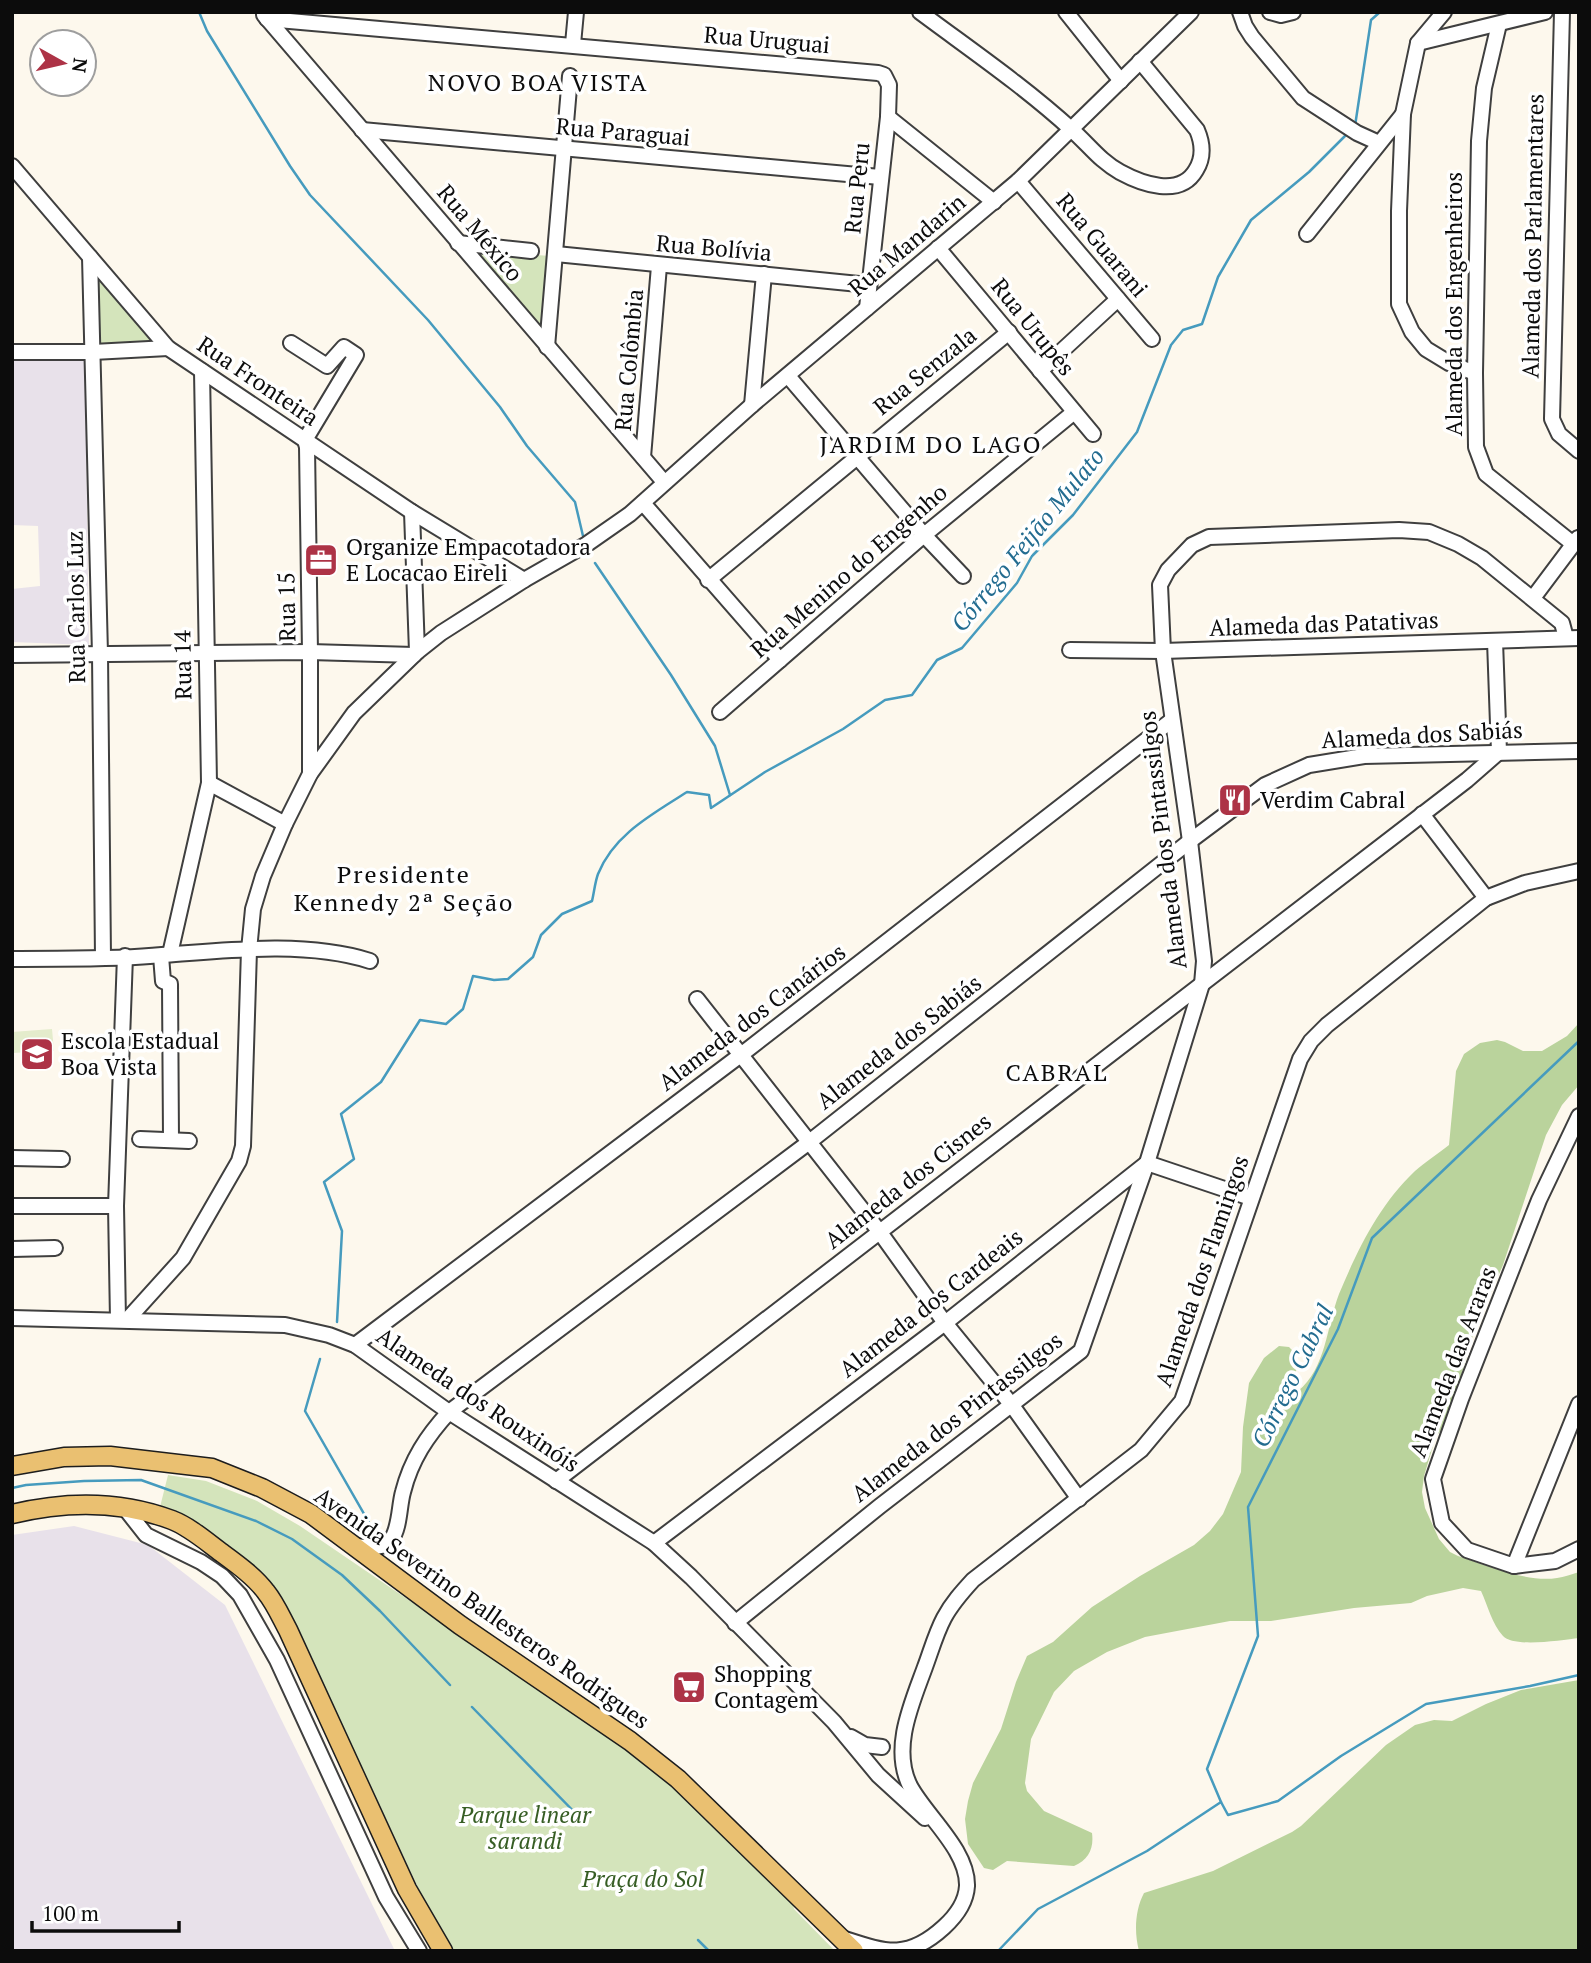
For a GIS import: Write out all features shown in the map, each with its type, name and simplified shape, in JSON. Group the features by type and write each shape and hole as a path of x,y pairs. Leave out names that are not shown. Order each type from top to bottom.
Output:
{"main road":[{"name":"Avenida Severino Ballesteros Rodrigues","path":"12,1466 64,1457 110,1456 212,1468 262,1488 311,1514 460,1625 630,1741 667,1770 854,1951"},
{"path":"12,1514 48,1505 77,1504 124,1507 174,1521 236,1563 266,1591 288,1630 407,1889 443,1951"}],"street":[{"path":"573,44 576,12"},
{"path":"920,12 1072,130 1100,160 1135,179 1165,187 1184,183 1193,176 1200,164 1202,141 1197,130 1140,61"},
{"path":"1066,12 1121,81"},
{"name":"Rua Mandarin","path":"122,1320 183,1258 239,1161 243,1146 249,950 257,898 263,876 285,824 310,774 354,713 416,653 441,633 587,544 643,503 752,405 1018,181 1191,12"},
{"path":"1240,12 1252,37 1303,97 1339,122 1379,144"},
{"path":"1270,12 1282,15 1293,12"},
{"path":"1444,12 1418,43 1403,114 1399,304 1412,332 1426,349 1449,363 1475,373"},
{"path":"1418,43 1545,12"},
{"name":"Alameda dos Parlamentares","path":"1562,12 1552,419 1559,434 1579,451"},
{"name":"Rua Uruguai","path":"265,15 884,75"},
{"name":"Rua México","path":"265,15 664,482"},
{"name":"Alameda dos Engenheiros","path":"1499,24 1484,88 1479,141 1474,436 1486,474 1576,540"},
{"name":"Rua Peru","path":"867,308 888,117 889,85 884,75"},
{"path":"547,347 570,76"},
{"path":"1307,234 1403,114"},
{"path":"888,117 994,202"},
{"name":"Rua Paraguai","path":"362,130 880,177"},
{"name":"Rua Fronteira","path":"12,166 168,348 412,512 524,580"},
{"name":"Rua Guarani","path":"1018,181 1152,339"},
{"path":"458,243 531,251"},
{"name":"Rua Urupês","path":"938,248 1093,434"},
{"name":"Rua Bolívia","path":"556,254 869,285"},
{"name":"Rua Carlos Luz","path":"90,257 100,654 103,957"},
{"name":"Rua Colômbia","path":"643,457 659,266"},
{"path":"752,405 764,274"},
{"path":"1040,371 1118,299"},
{"name":"Rua Senzala","path":"708,580 1009,332"},
{"path":"291,343 327,366 344,347 356,355 305,440"},
{"path":"12,352 168,348"},
{"name":"Rua 14","path":"166,955 209,783 202,371"},
{"path":"788,376 924,535 963,576"},
{"name":"Rua Menino do Engenho","path":"720,712 924,535 1073,413"},
{"name":"Rua 15","path":"305,440 310,774"},
{"path":"643,503 779,660"},
{"path":"12,655 416,653 412,512"},
{"name":"Alameda dos Pintassilgos","path":"735,1623 880,1506 1081,1351 1147,1163 1202,984 1204,961 1190,841 1163,651 1160,584 1168,570 1192,545 1209,537 1399,530 1429,532 1482,558 1562,623 1572,638"},
{"path":"1533,598 1576,540"},
{"name":"Alameda das Patativas","path":"1070,650 1163,651 1572,638"},
{"path":"1495,641 1499,752"},
{"name":"Alameda dos Canários","path":"355,1345 742,1054 1172,720"},
{"name":"Alameda dos Sabiás","path":"355,1546 376,1548 390,1541 396,1529 403,1489 415,1456 430,1432 449,1412 808,1143 1190,841 1265,785 1309,765 1364,756 1579,751"},
{"name":"Alameda dos Cisnes","path":"556,1481 1467,780 1499,752"},
{"path":"209,783 285,824"},
{"path":"1422,814 1486,898"},
{"name":"Alameda dos Flamingos","path":"904,1760 906,1721 939,1628 959,1594 973,1580 1141,1450 1182,1401 1300,1059 1311,1041 1327,1025 1486,898 1525,883 1579,871"},
{"path":"12,959 249,950 331,951 370,961"},
{"path":"166,955 163,981 170,984 171,1139"},
{"path":"122,1320 116,1206 125,956"},
{"path":"697,999 879,1231 945,1323 1011,1404 1079,1499"},
{"name":"Alameda das Araras","path":"1579,1116 1539,1200 1461,1399 1433,1479 1442,1523 1467,1550 1514,1566 1555,1561 1579,1549"},
{"path":"140,1139 189,1142"},
{"path":"12,1158 62,1159"},
{"path":"1147,1163 1251,1198"},
{"name":"Alameda dos Cardeais","path":"654,1544 945,1323 1147,1163"},
{"path":"12,1206 116,1206"},
{"path":"12,1249 55,1248"},
{"name":"Alameda dos Rouxinóis","path":"12,1318 285,1325 329,1335 355,1345 449,1412 654,1544 691,1577 834,1722 879,1774 949,1840"},
{"path":"1514,1566 1579,1404"},
{"path":"124,1507 146,1535 201,1562 222,1576 240,1595 277,1660 386,1897 419,1951"},
{"name":"Alameda dos Flamingos","path":"885,1746 906,1721"},
{"name":"Alameda dos Rouxinóis","path":"834,1722 859,1743 885,1746"},
{"path":"885,1746 897,1748 904,1760 897,1776 879,1774 873,1760 877,1750 885,1746"},
{"name":"Alameda dos Rouxinóis","path":"840,1937 881,1950 915,1948 933,1937 953,1919 962,1906 967,1887 964,1866 911,1787 904,1760"},
{"name":"Alameda dos Rouxinóis","path":"927,1951 933,1937"}],"shaded area":[{"path":"85,359 89,645 12,642 12,589 40,586 38,526 12,525 12,360"},
{"path":"74,1526 148,1545 225,1605 395,1951 12,1951 12,1535"}],"green space":[{"path":"471,250 550,256 543,336"},
{"path":"90,257 168,348 93,352"},
{"path":"1579,1023 1579,1085 1562,1105 1546,1135 1503,1265 1475,1328 1447,1424 1436,1436 1422,1492 1425,1508 1439,1539 1450,1552 1520,1576 1545,1579 1579,1572 1579,1638 1539,1642 1509,1640 1496,1626 1481,1591 1463,1588 1427,1596 1411,1603 1354,1608 1271,1621 1230,1621 1145,1637 1107,1652 1074,1671 1054,1692 1031,1739 1025,1783 1027,1791 1044,1811 1092,1833 1092,1844 1087,1857 1074,1866 1007,1861 993,1870 984,1868 968,1844 965,1819 968,1801 973,1783 1001,1729 1027,1656 1053,1642 1092,1607 1194,1545 1210,1531 1223,1514 1241,1472 1249,1383 1264,1358 1279,1346 1289,1347 1295,1353 1298,1362 1293,1385 1298,1391 1315,1371 1339,1294 1371,1228 1402,1184 1449,1145 1456,1071 1464,1054 1480,1043 1497,1040 1523,1051 1542,1051 1567,1036"},
{"path":"52,1029 54,1051 12,1053 12,1032"},
{"name":"Parque linear sarandi","path":"168,1475 206,1481 257,1501 300,1526 626,1748 672,1784 792,1900 794,1909 835,1951 453,1951 443,1938 422,1896 288,1610 266,1578 243,1556 203,1529 160,1507"},
{"path":"1579,1680 1579,1951 1139,1951 1136,1921 1144,1893 1213,1871 1292,1832 1386,1745 1415,1725 1434,1720 1452,1721 1521,1690"}],"waterway":[{"path":"199,12 207,31 310,195 428,320 500,407 527,446 575,502 583,536"},
{"name":"Córrego Feijão Mulato","path":"1355,126 1371,20 1380,12"},
{"name":"Córrego Feijão Mulato","path":"337,1322 342,1231 324,1182 354,1159 341,1114 381,1082 420,1020 446,1024 463,1009 473,976 494,980 508,979 533,957 541,935 562,914 592,901 597,877 605,860 624,836 648,817 687,792 709,795 711,808 765,772 843,729 885,700 912,695 937,660 962,648 1017,583 1032,556 1073,515 1137,432 1171,345 1183,330 1202,324 1218,277 1251,220 1309,172 1348,133"},
{"path":"595,563 671,675 715,746 730,795"},
{"name":"Córrego Cabral","path":"1221,1802 1207,1769 1258,1636 1248,1507 1338,1329 1372,1238 1579,1041"},
{"name":"Córrego Feijão Mulato","path":"320,1359 305,1411 375,1533"},
{"name":"Córrego Feijão Mulato","path":"12,1488 84,1481 141,1480 256,1521 292,1539 342,1575 450,1685"},
{"name":"Córrego Cabral","path":"998,1951 1038,1909 1147,1851 1221,1802 1228,1815 1278,1801 1341,1756 1426,1704 1579,1675"},
{"path":"472,1707 584,1822"},
{"path":"698,1940 709,1951"}],"place":[{"name":"Organize Empacotadora E Locacao Eireli","path":"321,560"},
{"name":"Verdim Cabral","path":"1235,800"},
{"name":"Escola Estadual Boa Vista","path":"37,1054"},
{"name":"Shopping Contagem","path":"689,1687"}],"district":[{"name":"NOVO BOA VISTA","path":"538,83"},
{"name":"JARDIM DO LAGO","path":"931,445"},
{"name":"Presidente Kennedy 2ª Seção","path":"404,889"},
{"name":"CABRAL","path":"1057,1073"}],"park label":[{"name":"Praça do Sol","path":"643,1879"}]}
